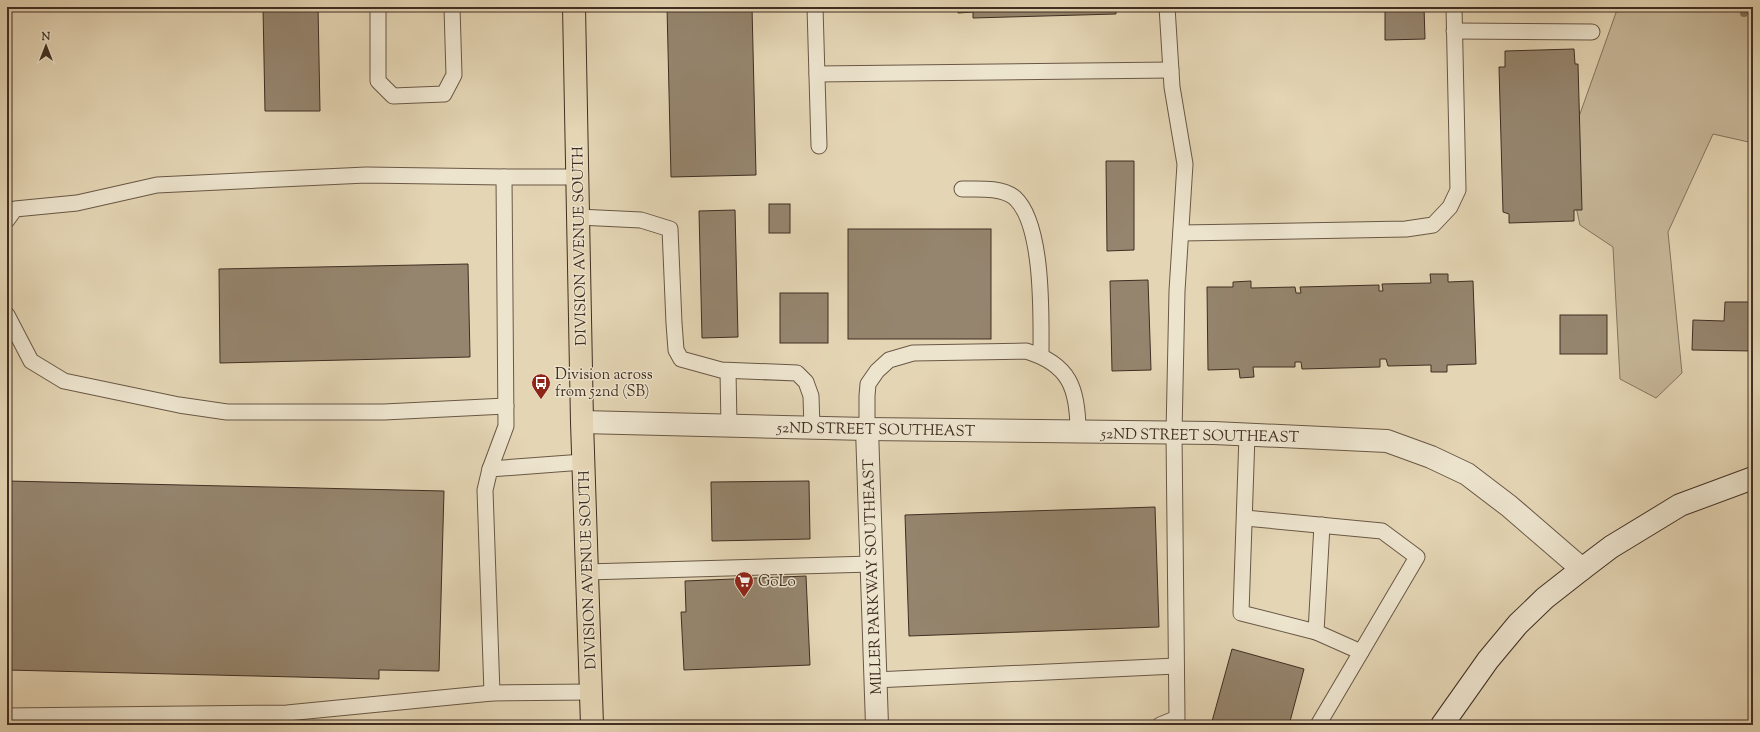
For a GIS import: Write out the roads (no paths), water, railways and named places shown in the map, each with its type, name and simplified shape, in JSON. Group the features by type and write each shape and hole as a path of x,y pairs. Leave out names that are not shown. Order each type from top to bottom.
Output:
{"main road":[{"name":"DIVISION AVENUE SOUTH","path":"574,7 583,462 592,725"}],"street":[{"name":"52ND STREET SOUTHEAST","path":"582,422 812,428 1174,433 1387,441 1431,457 1467,474 1508,506 1582,569"},
{"name":"MILLER PARKWAY SOUTHEAST","path":"867,429 876,725"},
{"path":"1442,725 1488,660 1518,624 1545,598 1611,547 1680,505 1753,478"}],"lane":[{"path":"378,7 378,81 393,96 444,94 454,75 452,7"},
{"path":"815,7 819,146"},
{"path":"1160,725 1177,718 1174,433 1177,291 1185,164 1172,87 1167,7"},
{"path":"1181,232 1406,229 1433,225 1450,207 1458,190 1454,7"},
{"path":"1454,31 1592,32"},
{"path":"817,74 1171,70"},
{"path":"7,220 15,209 77,203 157,185 366,175 578,177"},
{"path":"492,693 485,490 490,468 506,426 504,176"},
{"path":"962,189 988,190 1007,194 1015,199 1025,213 1033,236 1040,287 1041,356"},
{"path":"578,217 641,220 670,230 676,350 681,359 728,371 798,373 806,382 811,396 812,428"},
{"path":"7,315 30,360 64,381 179,405 227,412 384,412 506,406"},
{"path":"867,429 868,384 877,371 889,360 913,353 1026,351 1041,356 1065,373 1072,385 1078,410 1078,432"},
{"path":"728,371 730,426"},
{"path":"1248,435 1241,613 1316,632 1361,652"},
{"path":"490,468 583,462"},
{"path":"1245,518 1382,531 1417,557 1318,725"},
{"path":"1316,632 1322,525"},
{"path":"586,572 872,564"},
{"path":"875,680 1176,666"},
{"path":"7,716 287,713 492,693 591,692"}],"waterway":[{"path":"1744,7 1744,13"}],"place":[{"name":"Division across from 52nd (SB)","path":"541,400"},
{"name":"GoLo","path":"744,598"}]}
